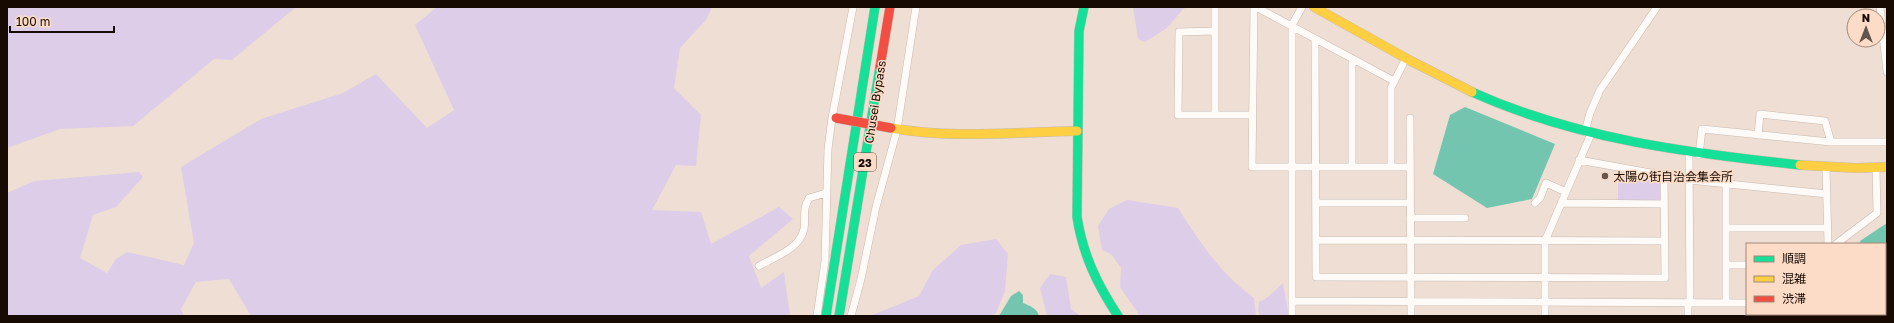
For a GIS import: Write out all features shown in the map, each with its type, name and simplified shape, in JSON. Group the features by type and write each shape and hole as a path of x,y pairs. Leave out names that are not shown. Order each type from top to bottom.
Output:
{"main road":[{"name":"Chusei Bypass","path":"839,316 888,23 892,7"},
{"path":"1084,7 1079,32 1077,217 1082,248 1096,283 1118,316"},
{"path":"1314,7 1406,58 1493,100 1539,118 1588,133 1699,155 1826,167 1887,167"},
{"name":"Chusei Bypass","path":"826,316 855,141 874,10"},
{"path":"834,118 918,133 947,134 1077,131"}],"street":[{"path":"817,316 825,261 827,160 853,7"},
{"path":"851,316 861,279 894,129 916,7"},
{"path":"1215,115 1216,7"},
{"path":"1394,81 1255,7 1252,167 1410,167"},
{"path":"1292,316 1292,26 1302,7"},
{"path":"1545,316 1545,240 1579,160 1588,133 1590,113 1600,90 1657,7"},
{"path":"1880,7 1887,72"},
{"path":"1215,32 1179,32 1178,115 1252,115"},
{"path":"1315,39 1316,277 1665,278 1664,174"},
{"path":"1391,166 1391,88 1406,58"},
{"path":"1352,59 1352,166"},
{"path":"1758,135 1760,114 1826,121 1831,142"},
{"path":"1410,118 1411,316"},
{"path":"1699,155 1702,129 1831,142 1887,142"},
{"path":"1688,316 1689,153"},
{"path":"1579,160 1664,174 1690,180 1827,194"},
{"path":"1826,167 1828,243"},
{"path":"1837,243 1877,213 1876,168"},
{"path":"1535,204 1540,198 1546,183 1566,192"},
{"path":"1726,184 1726,303"},
{"path":"758,266 798,243 804,231 804,207 809,198 826,193"},
{"path":"1316,203 1410,203"},
{"path":"1561,203 1664,204"},
{"path":"1410,218 1465,218"},
{"path":"1726,228 1827,228"},
{"path":"1316,240 1664,240"},
{"path":"1726,265 1746,265"},
{"path":"1293,301 1746,303"}],"shaded area":[{"path":"7,7 296,7 232,60 214,59 133,126 60,129 7,148"},
{"path":"437,7 712,7 706,20 680,48 674,88 701,115 696,166 676,165 652,210 701,212 711,244 779,207 793,219 749,256 761,288 784,272 790,316 251,316 229,279 196,282 181,309 184,316 7,316 7,193 34,181 139,172 143,177 116,207 93,215 80,258 107,273 116,259 127,252 184,265 194,243 181,167 261,119 343,93 376,74 427,128 454,110 415,25"},
{"path":"1133,7 1188,7 1183,9 1167,28 1145,42 1138,39"},
{"path":"1618,168 1664,175 1664,203 1618,203"},
{"path":"1127,200 1178,208 1195,234 1221,268 1254,298 1256,316 1140,316 1120,287 1121,268 1112,255 1102,250 1098,226 1109,209"},
{"path":"996,239 1008,254 1005,291 996,313 990,316 870,316 919,296 933,270 961,245"},
{"path":"1050,274 1066,277 1071,309 1080,316 1047,316 1040,288"},
{"path":"1283,283 1289,316 1260,316 1258,311 1259,302 1268,297"}],"water":[{"path":"1465,107 1555,144 1532,199 1487,208 1433,174 1450,115"},
{"path":"1887,223 1887,316 1871,316 1886,315 1886,243 1861,243 1860,241"},
{"path":"1019,291 1023,295 1023,303 1035,309 1039,316 999,316 1011,296"}],"traffic: fast":[{"path":"826,316 875,7"},
{"path":"1084,7 1079,31 1077,217 1087,257 1097,281 1118,316"},
{"path":"839,316 880,67"},
{"path":"1472,92 1551,122 1592,133 1674,149 1800,165"}],"traffic: slow":[{"path":"1314,7 1411,61 1472,92"},
{"path":"891,128 960,134 1077,131"},
{"path":"1800,165 1855,168 1887,167"}],"traffic: jam":[{"path":"880,67 890,7"},
{"path":"836,118 891,128"}],"place":[{"name":"太陽の街自治会集会所","path":"1605,176"}]}
